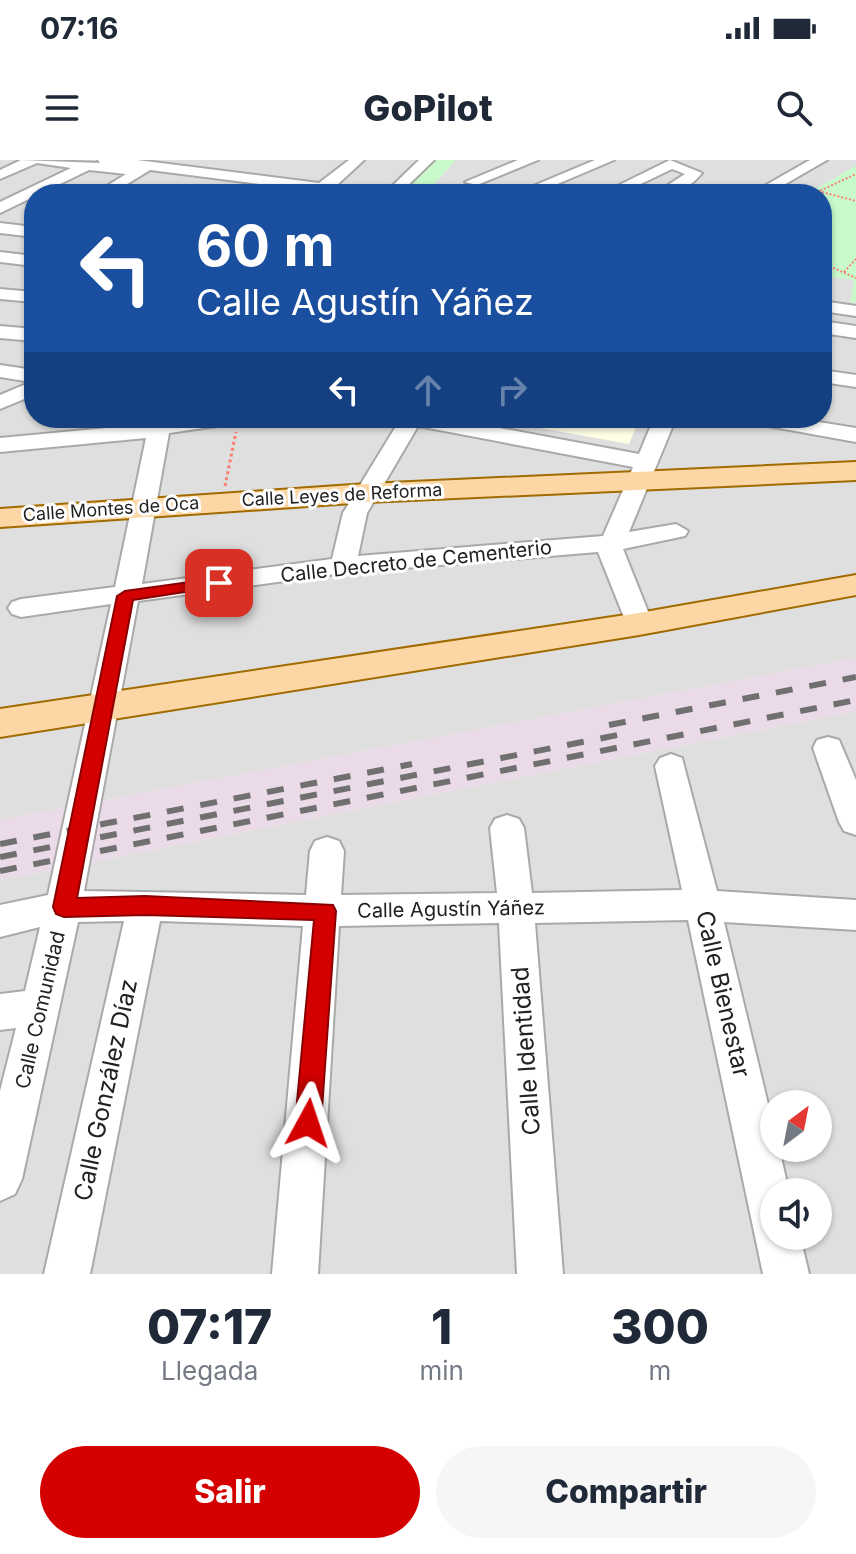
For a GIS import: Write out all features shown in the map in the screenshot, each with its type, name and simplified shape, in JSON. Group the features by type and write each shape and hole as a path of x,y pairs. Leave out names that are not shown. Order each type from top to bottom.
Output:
{"main road":[{"name":"Calle Leyes de Reforma","path":"222,501 361,503 639,480 856,471"},
{"name":"Calle Leyes de Reforma","path":"639,480 856,485"},
{"name":"Calle Montes de Oca","path":"0,518 222,501"},
{"path":"0,723 103,710 639,624 856,585"}],"street":[{"path":"0,175 32,160"},
{"path":"42,160 149,166"},
{"path":"105,160 149,166 196,180 228,184"},
{"path":"196,180 225,160"},
{"path":"327,184 357,160"},
{"path":"402,184 427,160"},
{"path":"472,182 493,160"},
{"path":"472,182 531,160"},
{"path":"546,184 607,160"},
{"path":"767,184 820,160"},
{"path":"51,184 93,163"},
{"path":"629,184 671,164 695,173 683,184"},
{"path":"118,184 149,166"},
{"path":"256,184 279,167"},
{"path":"0,209 24,197"},
{"path":"0,209 24,213"},
{"path":"0,228 24,231"},
{"path":"0,257 24,260"},
{"path":"839,308 847,279"},
{"path":"0,294 24,296"},
{"path":"832,328 856,332"},
{"path":"0,332 24,334"},
{"path":"0,371 24,375"},
{"path":"832,377 856,381"},
{"path":"0,403 24,392"},
{"path":"0,445 136,428"},
{"name":"Calle Comunidad","path":"1,1175 64,907 159,428"},
{"path":"343,565 361,503 406,428"},
{"path":"449,428 639,480"},
{"path":"639,624 612,555 612,543 661,428"},
{"path":"815,428 856,435"},
{"name":"Calle Decreto de Cementerio","path":"21,608 343,565 612,543 676,531"},
{"path":"828,748 856,822"},
{"name":"Calle Bienestar","path":"671,766 764,1178"},
{"name":"Calle Identidad","path":"507,828 516,908 540,1274"},
{"path":"295,1274 325,911 327,851"},
{"name":"Calle Agustín Yáñez","path":"0,921 64,907 145,905 325,911 703,905 856,915"},
{"name":"Calle González Díaz","path":"67,1274 145,905"},
{"path":"0,1012 41,1006"},
{"path":"780,1250 786,1274"}],"path":[{"path":"832,185 855,175"},
{"path":"832,195 856,201"},
{"path":"847,279 856,259"},
{"path":"222,501 236,428"}],"shaded area":[{"path":"0,160 856,160 856,658 0,820"},
{"path":"540,428 636,428 629,444"},
{"path":"856,658 856,711 0,880 0,820"},
{"path":"856,711 856,1274 0,1274 0,880"}],"green space":[{"path":"431,160 456,160 434,184 406,184"},
{"path":"856,166 856,303 850,302 854,280 832,277 832,184 824,184"}],"railway":[{"path":"609,725 856,677"},
{"path":"0,871 856,700"},
{"path":"0,857 628,733"},
{"path":"0,844 412,764"}],"route":[{"path":"219,583 125,596 64,907 145,905 325,911 308,1123"}]}
